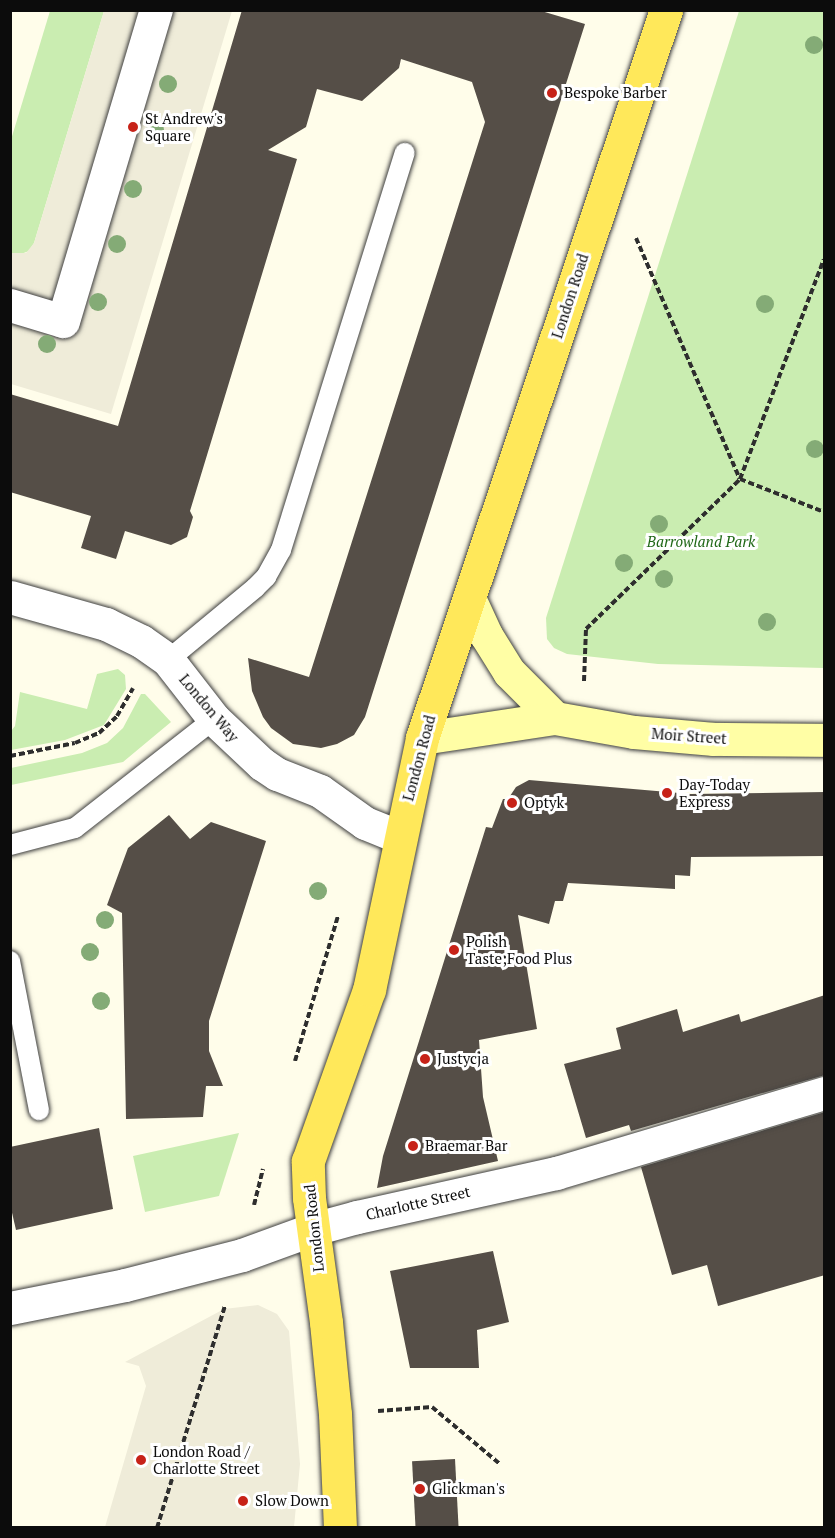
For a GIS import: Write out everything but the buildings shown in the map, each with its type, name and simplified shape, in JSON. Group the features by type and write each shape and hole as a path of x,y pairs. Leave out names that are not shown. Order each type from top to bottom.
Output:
{"main road":[{"name":"London Road","path":"340,1527 335,1414 326,1322 313,1229 308,1161 369,990 399,837 422,738 666,10"}],"street":[{"path":"10,305 63,321 156,10"},
{"name":"London Way","path":"10,597 106,624 141,641 168,660 214,719 247,753 277,774 320,791 365,823 399,837"},
{"path":"469,598 486,635 509,672 568,721"},
{"name":"Moir Street","path":"422,738 568,721 714,740 825,740"},
{"name":"Charlotte Street","path":"10,1308 125,1285 242,1255 313,1229 556,1173 825,1093"}],"lane":[{"path":"168,660 255,588 266,577 281,550 405,153"},
{"path":"10,845 75,828 214,719"},
{"path":"10,961 39,1110"}],"path":[{"path":"609,177 740,479 825,512"},
{"path":"568,721 586,629 740,479 825,259"},
{"path":"10,756 75,743 99,733 117,716 129,692 168,660"},
{"path":"157,1527 242,1255 260,1178"},
{"path":"335,1414 432,1407 500,1464"}],"green space":[{"path":"50,11 104,11 34,243 29,251 18,255 11,253 10,143"},
{"name":"Barrowland Park","path":"739,11 824,11 824,668 658,664 567,654 554,648 547,639 546,618"},
{"path":"118,669 125,675 126,689 104,725 65,740 11,750 11,731 15,726 20,692 87,709 97,674"},
{"path":"141,694 145,694 171,722 123,762 11,785 11,768 82,753 107,743 123,728"},
{"path":"239,1133 219,1196 145,1212 133,1156"}],"shaded area":[{"name":"St Andrew's Square","path":"104,11 232,11 111,414 11,384 10,253 26,253 34,243"},
{"path":"258,1305 277,1314 289,1331 300,1464 294,1527 105,1527 146,1386 139,1366 125,1362 224,1309"}],"place":[{"name":"Bespoke Barber","path":"552,93"},
{"name":"St Andrew's Square","path":"133,127"},
{"name":"Day-Today Express","path":"667,793"},
{"name":"Optyk","path":"512,803"},
{"name":"Polish Taste;Food Plus","path":"454,950"},
{"name":"Justycja","path":"425,1059"},
{"name":"Braemar Bar","path":"413,1146"},
{"name":"London Road / Charlotte Street","path":"141,1460"},
{"name":"Glickman's","path":"420,1489"},
{"name":"Slow Down","path":"243,1501"}]}
